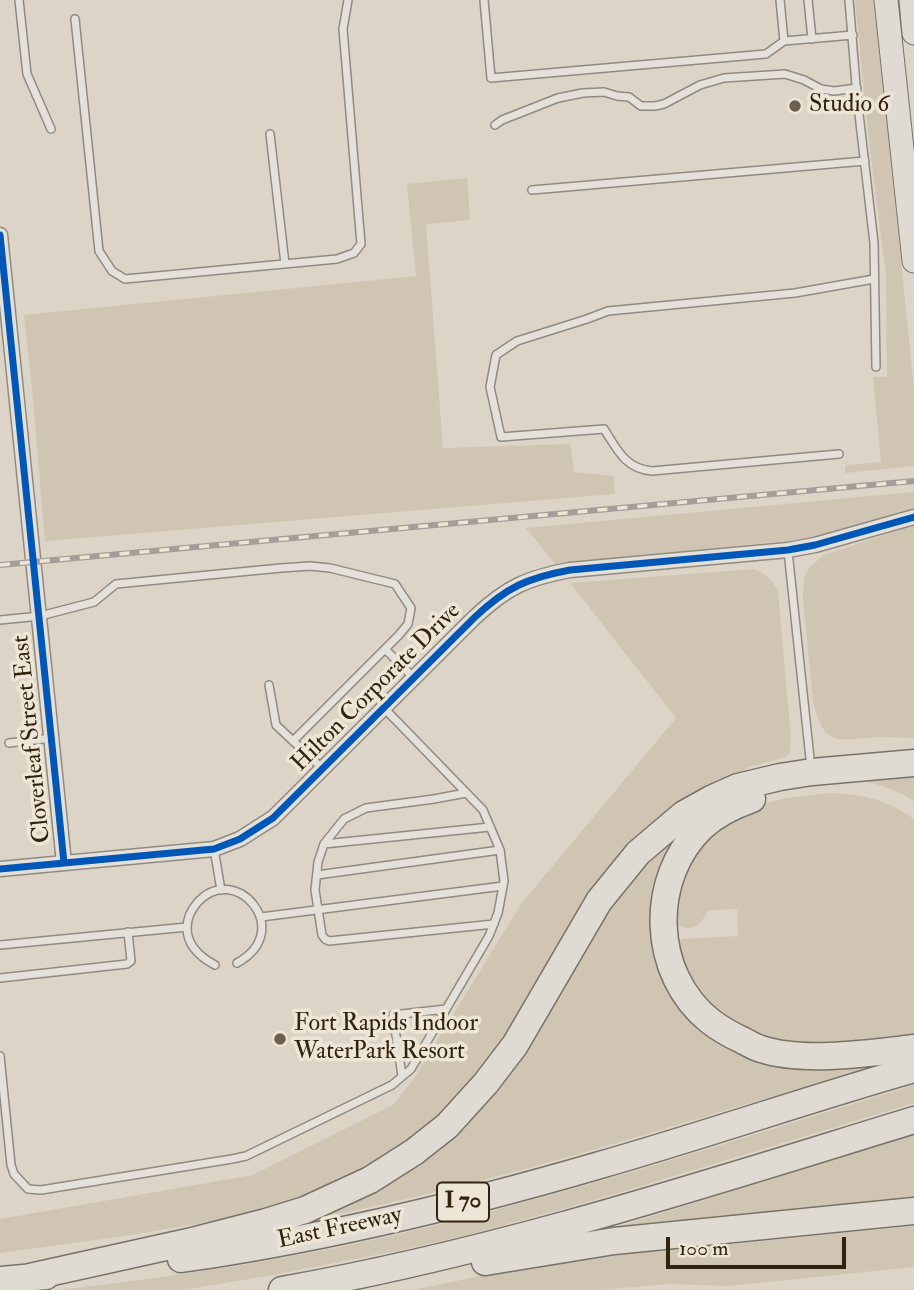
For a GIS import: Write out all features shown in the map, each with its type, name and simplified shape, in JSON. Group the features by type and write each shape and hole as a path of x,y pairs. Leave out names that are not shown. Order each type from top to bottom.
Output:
{"highway":[{"path":"30,1278 188,1242 305,1210 370,1180 447,1126 493,1074 515,1045 600,901 638,853 684,814 738,787 780,777 914,763"},
{"path":"914,779 838,782 775,791 722,813 702,827 674,865 666,891 662,920 674,975 709,1021 734,1036 761,1049 817,1056 914,1048"},
{"name":"East Freeway","path":"0,1280 223,1253 420,1213 600,1165 914,1069"},
{"name":"East Freeway","path":"282,1290 435,1259 502,1242 914,1120"},
{"path":"435,1259 482,1262 614,1241 914,1211"}],"main road":[{"path":"886,0 914,261"},
{"path":"911,0 914,33"}],"street":[{"name":"Cloverleaf Street East","path":"0,235 6,333 40,616 64,863"},
{"name":"Hilton Corporate Drive","path":"0,869 214,849 240,839 273,818 493,600 518,585 570,570 788,550 816,545 914,517"}],"lane":[{"path":"19,0 27,74 51,129"},
{"path":"75,19 99,251 112,271 125,279 337,259 354,253 361,244 343,29 348,0"},
{"path":"484,0 491,78 766,54 784,41 853,36"},
{"path":"780,0 784,41"},
{"path":"808,0 812,39"},
{"path":"849,0 874,243 876,367"},
{"path":"495,125 558,98 604,92 629,97 641,106 655,106 700,85 724,78 785,74 821,89 834,91 857,88"},
{"path":"270,134 285,264"},
{"path":"532,190 864,162"},
{"path":"839,454 652,471 642,470 624,459 604,429 501,437 491,387 496,355 517,341 608,311 794,293 874,279"},
{"path":"788,550 812,772"},
{"path":"0,620 40,616 94,602 116,584 281,568 330,568 395,584 411,608 408,624 293,741"},
{"path":"385,649 414,678"},
{"path":"269,685 276,725 323,769"},
{"path":"0,1056 11,1165 14,1174 28,1189 41,1190 246,1156 392,1084 411,1069 489,936 498,913 503,881 500,850 483,810 384,708"},
{"path":"9,743 52,738"},
{"path":"466,793 366,808 344,819 324,844 318,862 316,890 322,935 329,941 494,924"},
{"path":"324,844 490,827"},
{"path":"214,849 221,890"},
{"path":"317,875 500,850"},
{"path":"261,917 503,886"},
{"path":"215,965 199,956 192,947 187,927 189,916 201,898 210,892 221,890 231,890 250,900 261,917 261,939 249,956 237,963"},
{"path":"0,945 187,927"},
{"path":"0,978 127,964 131,961 128,932"},
{"path":"402,1076 393,1015 446,1009"}],"shaded area":[{"path":"855,0 875,0 914,390 914,466 845,473 845,465 881,462 873,377 887,377 886,276"},
{"path":"467,178 470,220 426,224 443,448 570,444 574,472 614,476 615,494 45,541 24,315 416,276 407,184"},
{"path":"914,492 914,509 826,537 555,564 526,528"},
{"path":"914,525 914,738 836,738 822,728 813,701 803,599 804,577 809,568 824,555"},
{"path":"754,569 769,578 778,592 791,739 789,754 752,766 692,795 504,1044 441,1118 404,1147 330,1189 247,1215 132,1235 0,1253 0,1219 253,1175 393,1105 415,1077 521,904 676,718 570,583"},
{"path":"914,770 914,801 882,786 846,778"},
{"path":"830,793 874,799 914,819 914,1037 799,1049 742,1032 697,996 674,944 682,939 738,936 737,909 709,910 699,924 692,928 674,924 680,874 721,824 762,804"},
{"path":"693,817 659,899 705,1025 881,1063 525,1169 382,1205 309,1220 417,1160 616,889"},
{"path":"914,1085 914,1103 605,1197 475,1233 402,1250 183,1290 59,1290 243,1265 425,1228 610,1178"},
{"path":"914,1135 914,1197 598,1233"},
{"path":"914,1226 914,1267 728,1286 668,1284 602,1290 413,1290 576,1256 667,1246 695,1248"}],"railway":[{"path":"0,565 914,481"}],"cycle path":[{"path":"0,235 64,863"},
{"path":"0,869 214,849 240,839 273,818 475,617 508,591 529,580 570,570 788,550 914,517"}],"place":[{"name":"Studio 6","path":"795,106"},
{"name":"Fort Rapids Indoor WaterPark Resort","path":"280,1039"}]}
